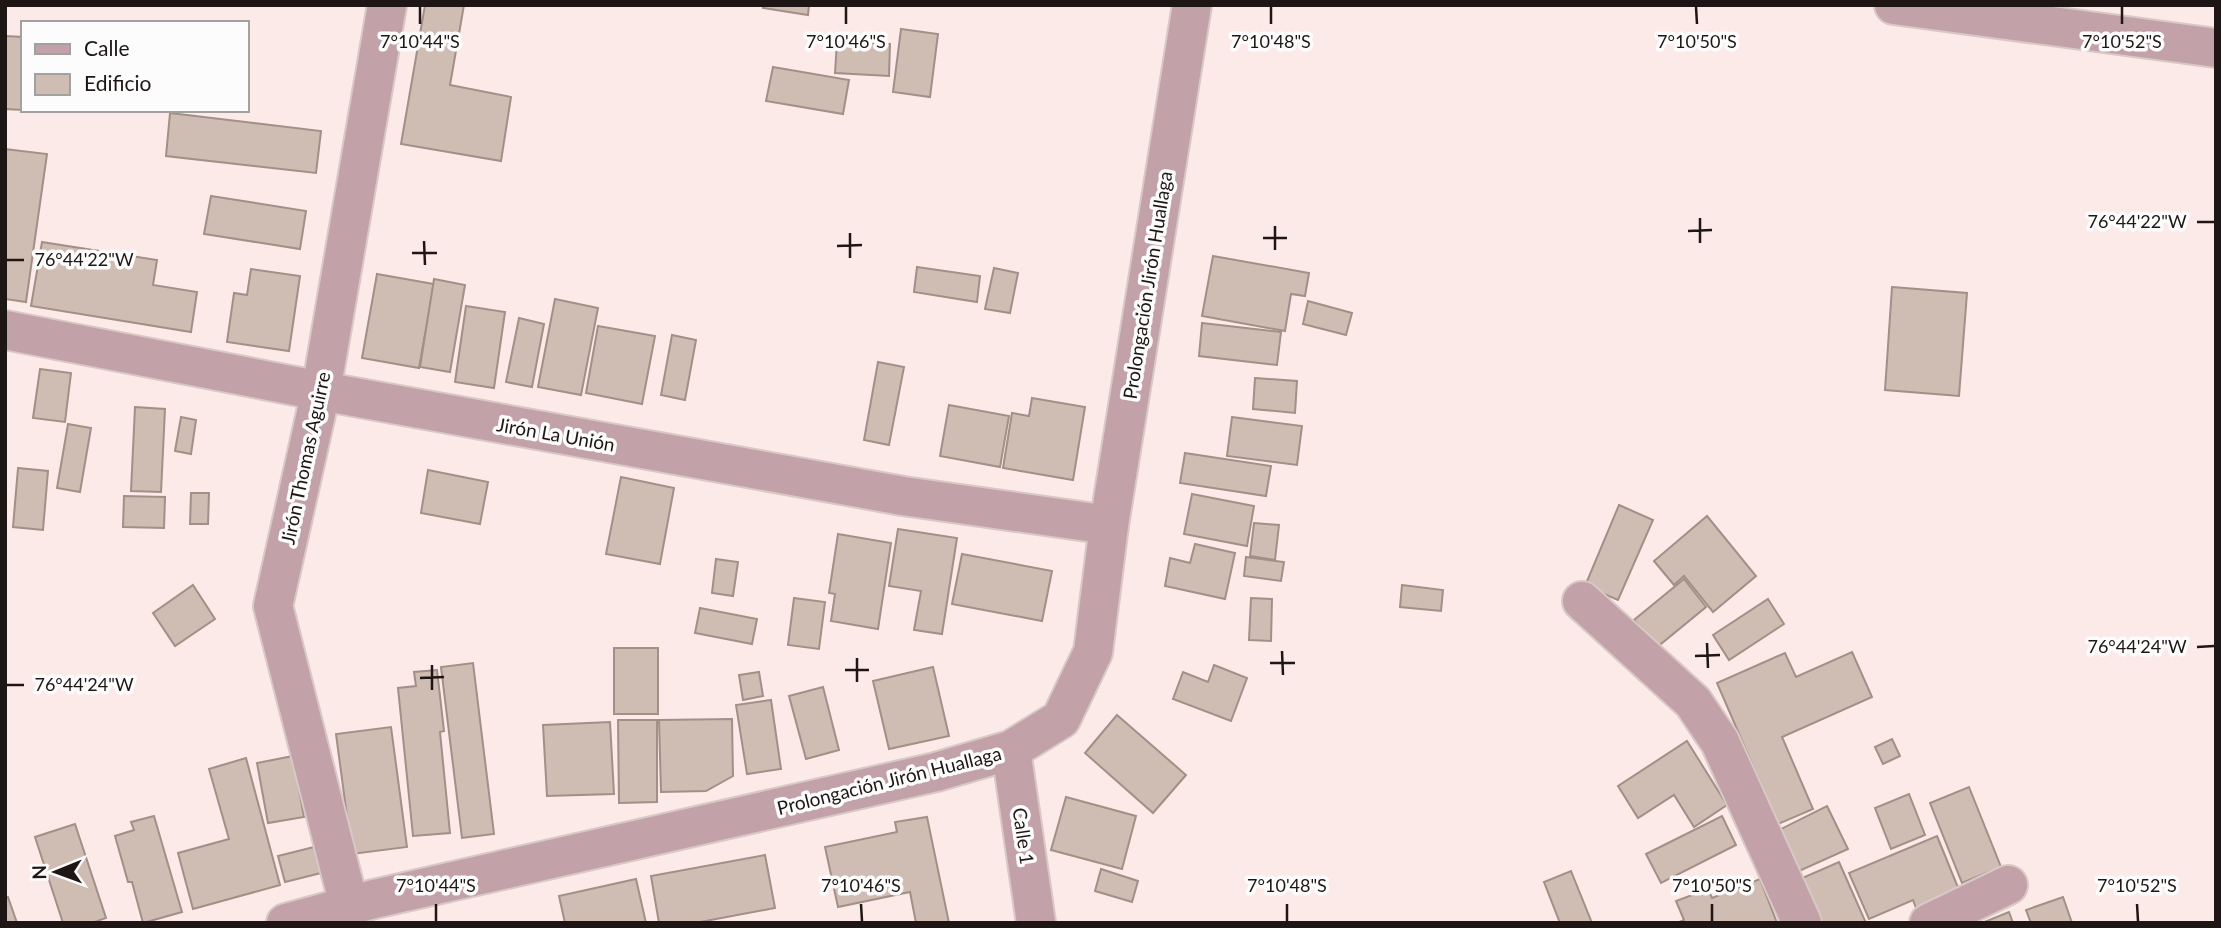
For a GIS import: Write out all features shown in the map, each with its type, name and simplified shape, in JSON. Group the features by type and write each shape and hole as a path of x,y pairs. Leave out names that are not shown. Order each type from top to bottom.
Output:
{"street":[{"name":"Jirón Thomas Aguirre","path":"349,905 273,606 321,391 387,5"},
{"name":"Prolongación Jirón Huallaga","path":"286,923 349,905 936,772 1011,750 1061,719 1093,652 1109,525 1192,5"},
{"path":"1894,5 2216,48"},
{"name":"Jirón La Unión","path":"5,330 321,391 903,496 1109,525"},
{"path":"1582,601 1693,702 1720,742 1802,923"},
{"name":"Calle 1","path":"1011,750 1036,923"},
{"path":"1929,923 2008,885"}],"building":[{"path":"425,5 464,5 450,85 511,97 501,161 401,144"},
{"path":"763,5 809,5 808,15 763,8"},
{"path":"901,29 938,34 930,97 893,92"},
{"path":"5,36 21,37 21,110 5,109"},
{"path":"837,41 890,44 889,76 835,73"},
{"path":"773,67 849,80 843,114 766,101"},
{"path":"170,113 321,131 316,173 166,156"},
{"path":"5,149 47,154 26,302 5,299"},
{"path":"211,196 306,211 300,249 204,234"},
{"path":"42,242 157,260 153,285 197,292 191,332 31,306"},
{"path":"1213,256 1309,273 1305,296 1291,294 1285,331 1202,316"},
{"path":"917,267 980,276 977,302 914,292"},
{"path":"994,268 1018,273 1010,313 985,309"},
{"path":"251,269 300,276 289,351 227,342 234,293 247,295"},
{"path":"377,274 434,284 419,368 362,358"},
{"path":"434,279 465,285 450,372 420,367"},
{"path":"1892,287 1967,293 1959,396 1885,390"},
{"path":"555,299 598,308 581,395 538,387"},
{"path":"1308,301 1352,313 1346,335 1303,324"},
{"path":"466,306 505,312 494,388 455,382"},
{"path":"519,318 544,324 532,387 506,382"},
{"path":"1202,323 1281,332 1277,365 1199,356"},
{"path":"598,326 655,336 642,404 586,393"},
{"path":"672,335 696,340 685,400 661,395"},
{"path":"878,362 904,367 889,445 864,440"},
{"path":"40,369 71,373 65,422 33,418"},
{"path":"1255,378 1297,381 1295,413 1253,409"},
{"path":"1032,398 1085,407 1073,480 1003,468 1012,413 1029,416"},
{"path":"949,405 1009,416 1000,467 940,456"},
{"path":"135,407 165,409 161,492 131,491"},
{"path":"181,417 196,420 191,454 175,451"},
{"path":"1232,417 1302,426 1297,465 1227,456"},
{"path":"68,424 91,428 80,492 57,488"},
{"path":"1185,453 1271,466 1266,496 1180,483"},
{"path":"18,468 48,471 43,530 13,527"},
{"path":"428,470 488,482 480,524 421,513"},
{"path":"621,477 674,488 660,564 606,554"},
{"path":"191,493 209,493 208,524 190,524"},
{"path":"1192,494 1254,506 1247,546 1184,534"},
{"path":"124,496 165,497 164,528 123,527"},
{"path":"1619,505 1653,520 1618,600 1585,586"},
{"path":"1707,516 1756,576 1713,612 1684,576 1674,585 1654,561"},
{"path":"1254,523 1279,525 1275,560 1250,556"},
{"path":"898,529 957,538 942,634 914,630 921,591 889,586"},
{"path":"838,534 891,543 878,629 831,621 835,594 829,593"},
{"path":"1195,544 1235,553 1225,599 1165,586 1170,558 1190,563"},
{"path":"962,554 1052,571 1042,621 952,604"},
{"path":"1246,557 1284,562 1281,581 1244,576"},
{"path":"716,559 738,562 733,596 712,593"},
{"path":"1684,579 1706,607 1656,648 1634,620"},
{"path":"193,585 215,619 175,646 153,613"},
{"path":"1402,585 1443,590 1441,611 1400,607"},
{"path":"794,598 825,602 819,649 788,645"},
{"path":"1251,598 1272,599 1271,641 1249,640"},
{"path":"1768,599 1784,624 1729,660 1713,635"},
{"path":"700,608 757,619 752,644 695,633"},
{"path":"614,648 658,648 658,714 614,714"},
{"path":"1852,652 1872,697 1782,737 1813,809 1778,824 1717,683 1785,653 1796,677"},
{"path":"473,663 494,834 462,838 441,667"},
{"path":"1214,665 1247,678 1231,721 1173,699 1183,672 1208,682"},
{"path":"933,667 949,736 889,749 873,681"},
{"path":"437,670 444,731 440,732 450,833 413,836 398,688 416,686 414,672"},
{"path":"759,672 763,696 743,700 739,675"},
{"path":"823,687 839,750 806,759 789,696"},
{"path":"771,700 781,769 747,774 736,705"},
{"path":"1117,715 1186,775 1153,813 1085,753"},
{"path":"732,719 733,776 706,791 661,792 659,720"},
{"path":"618,720 657,720 657,802 619,803"},
{"path":"610,722 614,794 547,796 543,725"},
{"path":"391,727 407,847 352,854 336,734"},
{"path":"1892,739 1900,756 1883,764 1875,747"},
{"path":"1687,741 1727,805 1694,827 1674,795 1638,818 1618,786"},
{"path":"293,756 304,817 268,823 257,763"},
{"path":"246,758 280,885 193,909 178,853 229,839 209,769"},
{"path":"1969,787 2001,867 1962,883 1930,803"},
{"path":"1909,794 1925,835 1891,849 1875,808"},
{"path":"1066,797 1136,816 1122,869 1051,850"},
{"path":"1827,806 1848,849 1797,872 1777,831"},
{"path":"154,816 182,912 143,923 115,836 134,830 131,822"},
{"path":"1722,816 1736,845 1661,883 1646,854"},
{"path":"927,817 949,923 916,923 910,892 838,907 825,847 897,832 895,822"},
{"path":"75,824 106,918 92,923 63,923 35,837"},
{"path":"1937,836 1959,890 1916,908 1913,900 1869,919 1849,873"},
{"path":"314,847 321,873 285,882 278,856"},
{"path":"765,855 775,908 695,923 659,923 651,876"},
{"path":"1839,862 1866,923 1819,923 1800,879"},
{"path":"1101,869 1138,881 1132,902 1095,891"},
{"path":"1571,871 1592,923 1560,923 1544,882"},
{"path":"636,879 646,923 565,923 559,896"},
{"path":"1760,879 1777,923 1677,923 1684,920 1676,901 1708,889 1712,898"},
{"path":"8,897 17,923 5,923 5,898"},
{"path":"2063,897 2072,923 2031,923 2026,910"},
{"path":"2009,912 2013,923 1982,923"}]}
